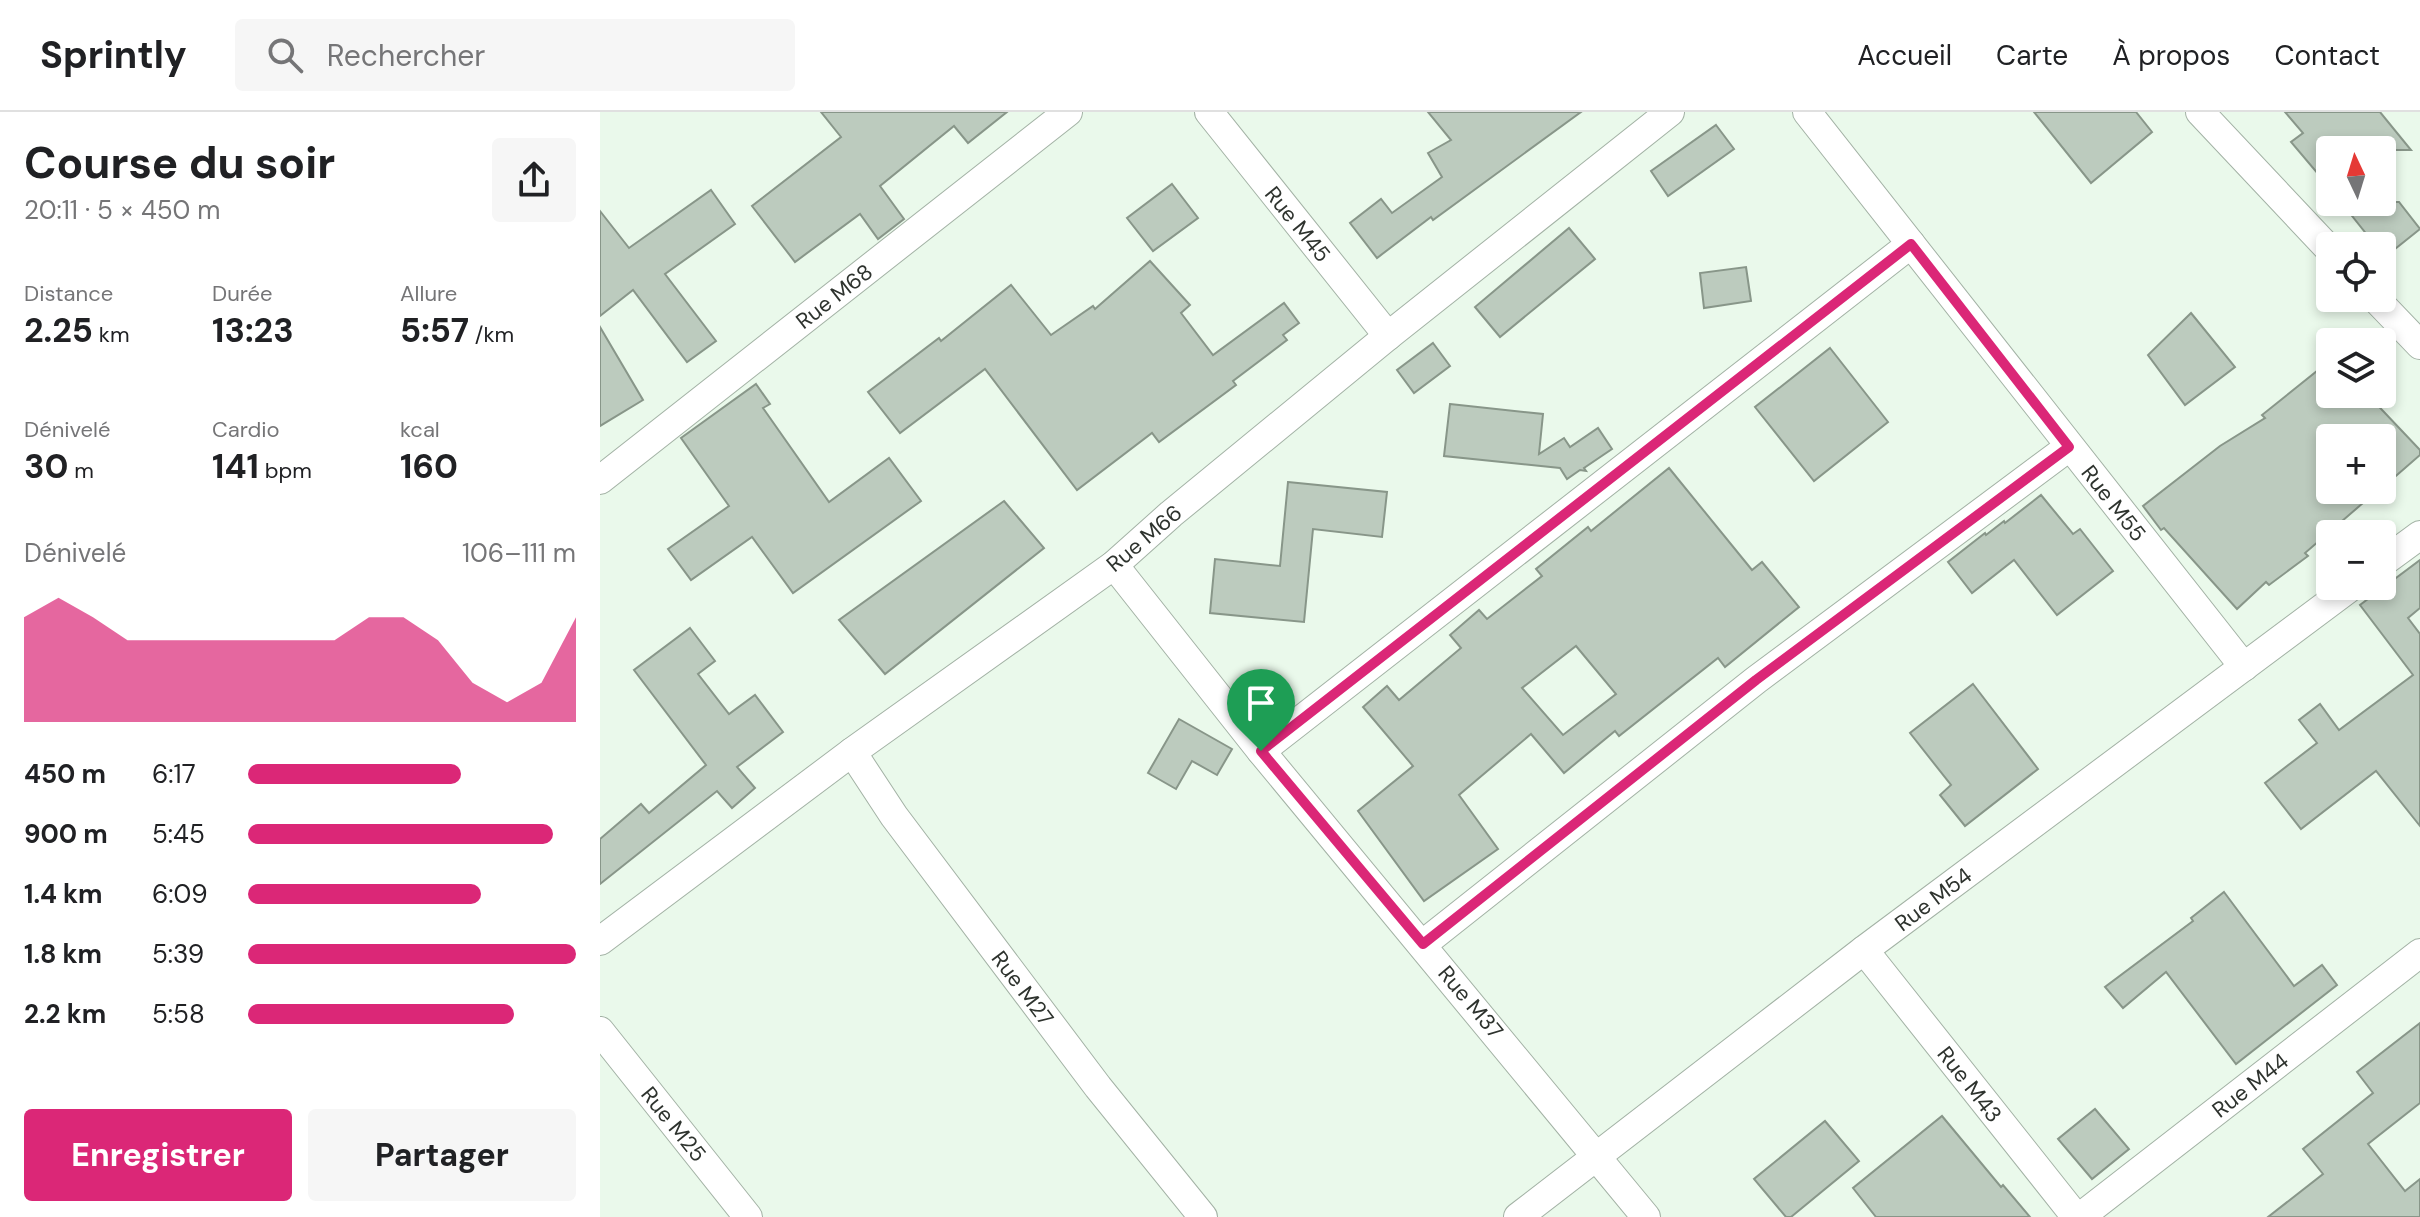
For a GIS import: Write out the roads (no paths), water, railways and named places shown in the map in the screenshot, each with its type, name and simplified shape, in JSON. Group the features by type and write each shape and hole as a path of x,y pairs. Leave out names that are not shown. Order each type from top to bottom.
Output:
{"street":[{"name":"Rue M68","path":"600,480 1068,112"},
{"name":"Rue M45","path":"1209,112 1388,336"},
{"name":"Rue M66","path":"600,941 852,752 1114,565 1171,514 1388,336 1670,112"},
{"name":"Rue M55","path":"1807,112 2244,667"},
{"path":"2200,112 2316,235"},
{"path":"1261,751 1911,244"},
{"path":"2388,312 2420,345"},
{"path":"1423,944 1756,680 2069,447"},
{"path":"2396,553 2420,535"},
{"name":"Rue M37","path":"1114,565 1261,751 1646,1217"},
{"name":"Rue M54","path":"1518,1217 1864,950 2333,600"},
{"name":"Rue M27","path":"852,752 903,829 1098,1087 1203,1217"},
{"name":"Rue M43","path":"1864,950 2078,1217"},
{"name":"Rue M44","path":"2078,1217 2420,953"},
{"name":"Rue M25","path":"600,1031 748,1217"}]}
